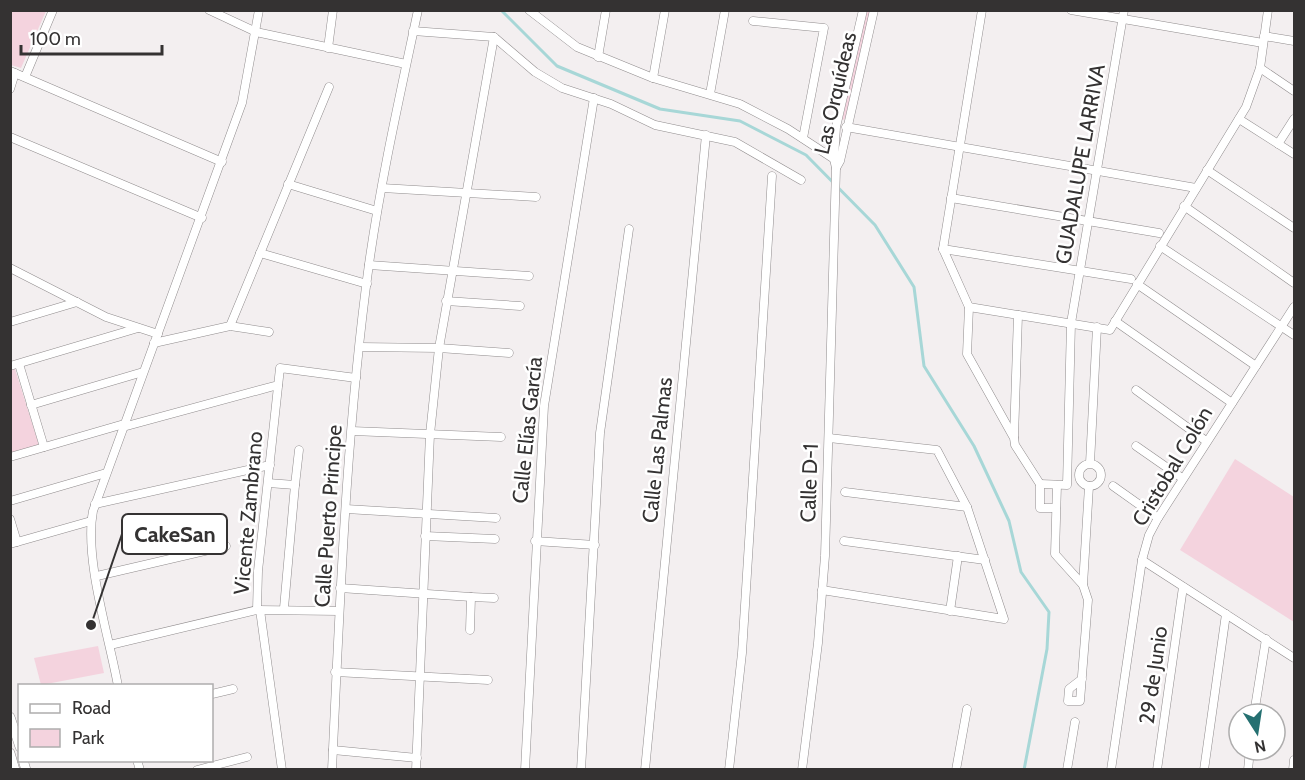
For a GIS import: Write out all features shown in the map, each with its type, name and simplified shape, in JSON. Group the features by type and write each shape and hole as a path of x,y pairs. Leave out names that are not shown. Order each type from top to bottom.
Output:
{"street":[{"path":"25,76 53,10"},
{"path":"209,10 256,32 406,64"},
{"path":"118,684 97,576 91,521 142,372 202,218 242,103 259,10"},
{"path":"328,48 333,10"},
{"name":"Calle Puerto Principe","path":"332,770 340,588 356,378 377,211 418,10"},
{"path":"529,10 566,41 598,57 653,78 740,104 803,138 834,159"},
{"path":"598,57 606,10"},
{"path":"653,78 665,10"},
{"path":"710,94 725,10"},
{"name":"Las Orquídeas","path":"836,168 834,159 836,127 863,10"},
{"name":"Las Orquídeas","path":"836,168 840,161 873,10"},
{"path":"982,10 943,249 969,307 967,354 1014,438"},
{"path":"1071,10 1123,15 1264,39 1294,41"},
{"path":"969,307 1110,330 1134,282 1160,246 1252,95 1260,68 1268,10"},
{"name":"GUADALUPE LARRIVA","path":"1067,475 1071,323 1123,15"},
{"path":"753,21 824,28 803,138"},
{"path":"413,31 494,37 546,79 562,88 594,98 655,125 706,135 748,148 801,180"},
{"path":"416,770 430,434 439,348 494,37"},
{"path":"1260,68 1294,91"},
{"path":"10,89 13,72 222,162"},
{"path":"230,326 329,87"},
{"name":"Calle Elías García","path":"525,770 535,541 544,406 594,98"},
{"path":"1239,119 1294,154"},
{"path":"1278,144 1294,119"},
{"path":"846,127 1196,188"},
{"name":"Calle Las Palmas","path":"645,770 706,135"},
{"path":"10,137 202,218"},
{"name":"Calle D-1","path":"802,770 814,687 822,590 829,438 836,168"},
{"path":"1207,170 1294,228"},
{"path":"729,770 744,631 772,176"},
{"path":"288,184 377,211"},
{"path":"382,188 536,197"},
{"path":"951,198 1159,233"},
{"path":"1184,206 1294,283"},
{"path":"581,770 600,433 629,229"},
{"path":"1160,246 1294,335"},
{"path":"943,249 1134,282 1256,366"},
{"path":"260,253 367,284"},
{"path":"369,265 529,276"},
{"path":"10,268 106,317 158,334"},
{"path":"446,301 520,306"},
{"path":"10,322 77,302"},
{"name":"Cristobal Colón","path":"1111,770 1142,560 1149,535 1182,478 1294,307"},
{"path":"1018,315 1015,445 1040,484 1040,508 1056,508"},
{"path":"1115,321 1232,403"},
{"path":"154,343 230,326 269,332"},
{"path":"1090,463 1097,327"},
{"path":"44,447 15,365 138,328"},
{"path":"360,347 439,348 509,353"},
{"path":"10,457 278,385 280,368 356,378"},
{"path":"31,405 142,372"},
{"name":"Vicente Zambrano","path":"278,385 258,571 259,610 282,770"},
{"path":"1136,390 1206,441"},
{"path":"352,431 501,437"},
{"path":"822,590 1004,619 967,507 937,450 829,438"},
{"path":"1136,446 1182,478"},
{"path":"284,608 299,450"},
{"path":"1089,486 1080,481 1078,474 1080,468 1090,463"},
{"path":"1089,486 1099,482 1101,475 1099,468 1090,463"},
{"path":"95,504 270,465"},
{"path":"10,501 106,473"},
{"path":"1040,484 1067,484 1067,475 1078,474"},
{"path":"268,483 295,485"},
{"path":"1057,485 1055,554 1083,585"},
{"path":"1082,678 1088,600 1083,585 1089,486"},
{"path":"1113,486 1158,518"},
{"path":"845,492 967,507"},
{"path":"346,509 496,518"},
{"path":"10,519 14,543 91,521"},
{"path":"425,536 495,539"},
{"path":"535,541 595,545"},
{"path":"844,541 985,560"},
{"path":"97,576 226,546"},
{"path":"950,611 958,556"},
{"path":"1142,560 1294,658"},
{"name":"29 de Junio","path":"1157,770 1183,586"},
{"path":"340,588 494,598"},
{"path":"470,630 471,597"},
{"path":"110,645 259,610 284,608 339,610"},
{"path":"1204,770 1226,614"},
{"path":"1256,702 1266,639"},
{"path":"335,672 488,680"},
{"path":"213,694 233,689"},
{"path":"956,770 967,709"},
{"path":"10,717 13,737"},
{"path":"1067,770 1075,722"},
{"path":"333,750 417,758"},
{"path":"10,753 15,770"},
{"path":"197,770 248,757"},
{"path":"1293,770 1294,760"}],"green space":[{"path":"10,11 46,11 21,68 11,65"},
{"path":"866,11 871,11 845,119 842,120"},
{"path":"15,369 39,445 11,453 11,370"},
{"path":"1235,459 1294,497 1294,622 1180,550"},
{"path":"98,646 104,673 41,684 34,658"}],"waterway":[{"path":"501,10 557,66 660,109 740,121 806,155 875,225 914,287 924,366 974,446 1009,521 1021,572 1049,612 1047,649 1024,770"}],"place":[{"name":"CakeSan","path":"91,625"}]}
